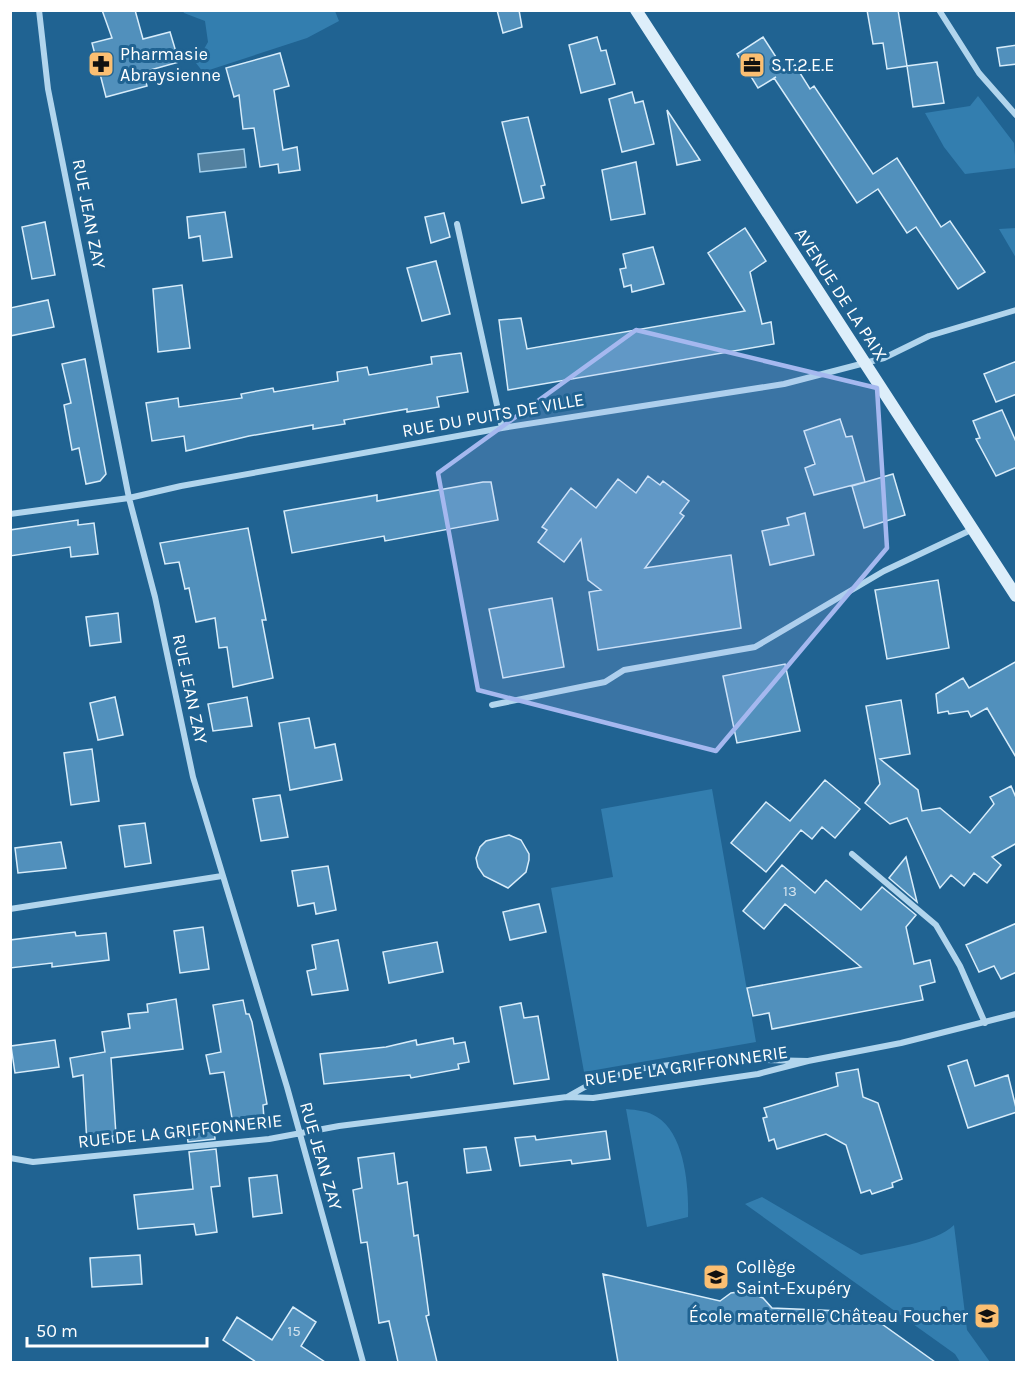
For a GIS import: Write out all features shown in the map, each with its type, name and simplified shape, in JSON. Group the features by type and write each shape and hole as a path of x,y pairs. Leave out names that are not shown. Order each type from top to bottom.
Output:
{"main road":[{"name":"AVENUE DE LA PAIX","path":"636,10 862,362 1017,596"}],"street":[{"name":"RUE JEAN ZAY","path":"39,10 48,89 129,498 155,597 193,777 299,1132 363,1362"},
{"path":"939,10 979,73 1017,115"},
{"path":"457,224 502,428"},
{"name":"RUE DU PUITS DE VILLE","path":"10,514 129,498 180,486 502,428 784,384 884,357 929,336 1017,310"},
{"path":"492,705 605,682 624,670 755,647 884,571 973,529"},
{"path":"852,854 936,925 960,966 985,1023"},
{"path":"10,909 222,876"},
{"name":"RUE DE LA GRIFFONNERIE","path":"10,1158 33,1162 269,1138 299,1132 567,1097 593,1098 759,1074 1017,1014"},
{"name":"RUE DE LA GRIFFONNERIE","path":"567,1097 592,1083 637,1069 676,1063 744,1056 765,1060 808,1061"}],"highlighted area":[{"path":"636,330 877,388 887,548 716,751 478,690 438,473"}],"shaded area":[{"path":"183,11 335,11 339,21 307,38 203,72 196,63 208,42 205,21"},
{"path":"978,96 1014,143 1016,168 965,174 944,147 925,113 970,106"},
{"path":"244,149 246,167 200,172 198,154"},
{"path":"1016,228 1016,258 999,229"},
{"path":"712,789 756,1042 584,1072 551,888 613,877 601,809"},
{"path":"626,1109 654,1115 674,1136 686,1177 688,1217 647,1227"},
{"path":"762,1197 861,1255 923,1241 954,1225 967,1330 990,1362 960,1362 955,1354 745,1204"}],"building":[{"path":"102,10 135,10 143,39 170,32 179,62 143,72 147,86 106,97 92,43 112,38"},
{"path":"497,10 519,10 522,27 503,33"},
{"path":"867,10 898,10 907,66 887,69 883,43 873,44"},
{"path":"597,37 601,51 606,50 615,84 581,93 569,45"},
{"path":"763,37 785,71 795,65 810,89 814,86 873,174 897,158 941,227 950,221 985,272 958,289 916,227 907,233 878,189 857,203 774,78 758,88 737,54"},
{"path":"1017,45 1017,64 1000,66 997,48"},
{"path":"280,53 289,86 274,90 283,150 297,147 300,170 279,173 278,164 260,167 254,128 243,129 239,95 234,97 226,68"},
{"path":"937,62 944,103 913,107 907,66"},
{"path":"632,92 635,103 643,101 654,144 622,152 609,99"},
{"path":"667,110 700,160 677,165"},
{"path":"528,117 545,185 541,186 544,198 522,203 502,122"},
{"path":"636,162 645,214 611,220 602,170"},
{"path":"225,212 232,257 203,261 200,236 189,238 187,217"},
{"path":"444,213 450,237 431,243 425,217"},
{"path":"45,222 55,275 32,279 22,227"},
{"path":"745,228 766,261 750,272 762,324 771,322 774,344 508,390 499,320 521,318 527,349 745,311 708,253"},
{"path":"653,247 664,284 632,292 631,285 624,287 620,269 626,268 623,254"},
{"path":"436,261 450,314 422,321 407,268"},
{"path":"182,285 190,348 158,352 153,289"},
{"path":"48,300 54,327 10,336 10,308"},
{"path":"461,353 468,392 437,397 439,407 407,412 407,409 344,420 345,424 313,429 313,425 249,436 186,451 184,436 152,441 146,403 178,398 179,407 242,398 241,394 273,388 274,392 338,381 337,372 367,367 369,375 432,364 431,357"},
{"path":"85,359 106,474 100,481 86,484 79,448 72,450 64,405 71,403 62,364"},
{"path":"1017,361 1017,394 996,402 984,374"},
{"path":"1002,410 1017,444 1017,467 996,476 976,439 980,438 973,421"},
{"path":"840,419 846,437 852,436 865,482 814,495 805,468 815,464 804,431"},
{"path":"893,474 905,515 864,528 852,486"},
{"path":"648,476 660,485 663,481 689,501 680,513 684,516 645,568 731,555 741,628 598,650 589,592 601,590 588,580 581,539 564,562 538,542 547,530 542,527 571,488 596,508 618,479 636,493"},
{"path":"491,482 498,520 385,541 384,536 292,553 284,511 377,495 377,501"},
{"path":"805,513 814,555 770,565 762,531 789,525 787,518"},
{"path":"78,520 78,525 94,523 98,554 71,557 70,547 10,556 10,530"},
{"path":"248,528 266,620 262,620 273,678 233,687 227,647 219,648 215,618 196,622 189,588 185,589 179,562 165,564 160,543"},
{"path":"938,580 949,648 887,659 875,590"},
{"path":"552,598 564,667 503,678 489,609"},
{"path":"118,613 121,642 90,646 86,617"},
{"path":"1017,661 1017,759 987,708 971,717 968,711 938,713 936,694 963,678 969,688"},
{"path":"785,664 800,731 737,743 723,676"},
{"path":"115,697 123,735 98,740 90,703"},
{"path":"247,697 252,726 213,731 208,704"},
{"path":"901,700 910,754 880,759 918,790 922,811 940,808 970,833 994,804 990,797 1011,786 1017,800 1017,843 992,857 1001,865 987,883 974,873 964,886 951,875 940,888 907,818 890,824 865,803 880,784 866,706"},
{"path":"309,718 315,748 335,744 342,780 290,790 279,723"},
{"path":"92,749 99,801 71,805 64,753"},
{"path":"825,780 860,809 835,838 822,827 812,839 801,830 766,872 731,843 766,802 790,821"},
{"path":"280,795 288,837 261,841 253,799"},
{"path":"145,823 151,863 125,867 119,826"},
{"path":"509,835 521,840 529,854 529,860 526,872 508,888 484,876 478,867 476,858 480,847 486,841"},
{"path":"61,842 66,868 18,873 15,848"},
{"path":"906,857 917,902 889,878"},
{"path":"782,865 815,893 826,880 861,910 882,887 916,915 906,927 914,964 930,960 935,982 920,986 923,1000 772,1029 769,1013 753,1016 747,988 861,967 785,904 764,929 743,911"},
{"path":"328,866 336,910 316,914 314,903 298,906 292,871"},
{"path":"539,904 546,932 510,940 503,912"},
{"path":"1017,923 1017,972 1001,979 994,966 979,972 966,945"},
{"path":"203,927 209,969 180,973 174,931"},
{"path":"75,932 76,936 106,933 109,960 52,967 52,963 10,968 10,940"},
{"path":"338,940 348,990 312,995 307,971 316,969 312,945"},
{"path":"437,942 443,972 389,983 383,952"},
{"path":"176,999 183,1049 111,1058 116,1135 112,1136 113,1142 87,1144 83,1075 73,1077 70,1058 105,1052 102,1032 130,1028 128,1014 148,1012 147,1004"},
{"path":"243,1000 246,1014 249,1014 252,1022 267,1104 263,1105 264,1119 233,1124 224,1072 210,1074 206,1055 221,1052 213,1005"},
{"path":"521,1003 524,1018 538,1016 549,1079 514,1084 500,1007"},
{"path":"453,1038 454,1044 465,1042 469,1062 458,1064 459,1069 411,1078 410,1075 324,1084 320,1054 386,1047 416,1040 417,1045"},
{"path":"55,1040 59,1067 15,1073 11,1046"},
{"path":"967,1060 975,1086 1008,1075 1017,1112 968,1128 948,1066"},
{"path":"858,1069 863,1097 878,1103 902,1179 892,1183 893,1187 872,1194 870,1190 861,1193 846,1145 826,1134 777,1149 774,1139 769,1141 763,1118 767,1117 764,1108 838,1086 836,1073"},
{"path":"214,1124 215,1139 188,1142 186,1127"},
{"path":"606,1131 610,1159 572,1164 571,1160 520,1166 515,1138 535,1136 536,1140"},
{"path":"486,1147 491,1170 467,1173 464,1149"},
{"path":"216,1149 220,1186 211,1187 217,1232 196,1235 194,1224 138,1229 134,1195 193,1189 189,1152"},
{"path":"394,1153 398,1184 407,1182 414,1236 418,1235 429,1315 426,1316 437,1362 398,1362 389,1321 379,1323 367,1242 361,1243 353,1190 362,1188 358,1158"},
{"path":"277,1175 282,1213 253,1217 249,1178"},
{"path":"140,1255 142,1284 92,1287 90,1258"},
{"path":"603,1274 720,1301 731,1293 746,1291 763,1298 772,1308 865,1312 935,1362 618,1362"},
{"path":"293,1307 316,1322 301,1346 325,1362 256,1362 223,1340 237,1317 272,1340"}],"place":[{"name":"Pharmasie Abraysienne","path":"101,64"},
{"name":"S.T.2.E.E","path":"752,65"},
{"name":"Collège Saint-Exupéry","path":"716,1277"},
{"name":"École maternelle Château Foucher","path":"987,1316"}]}
